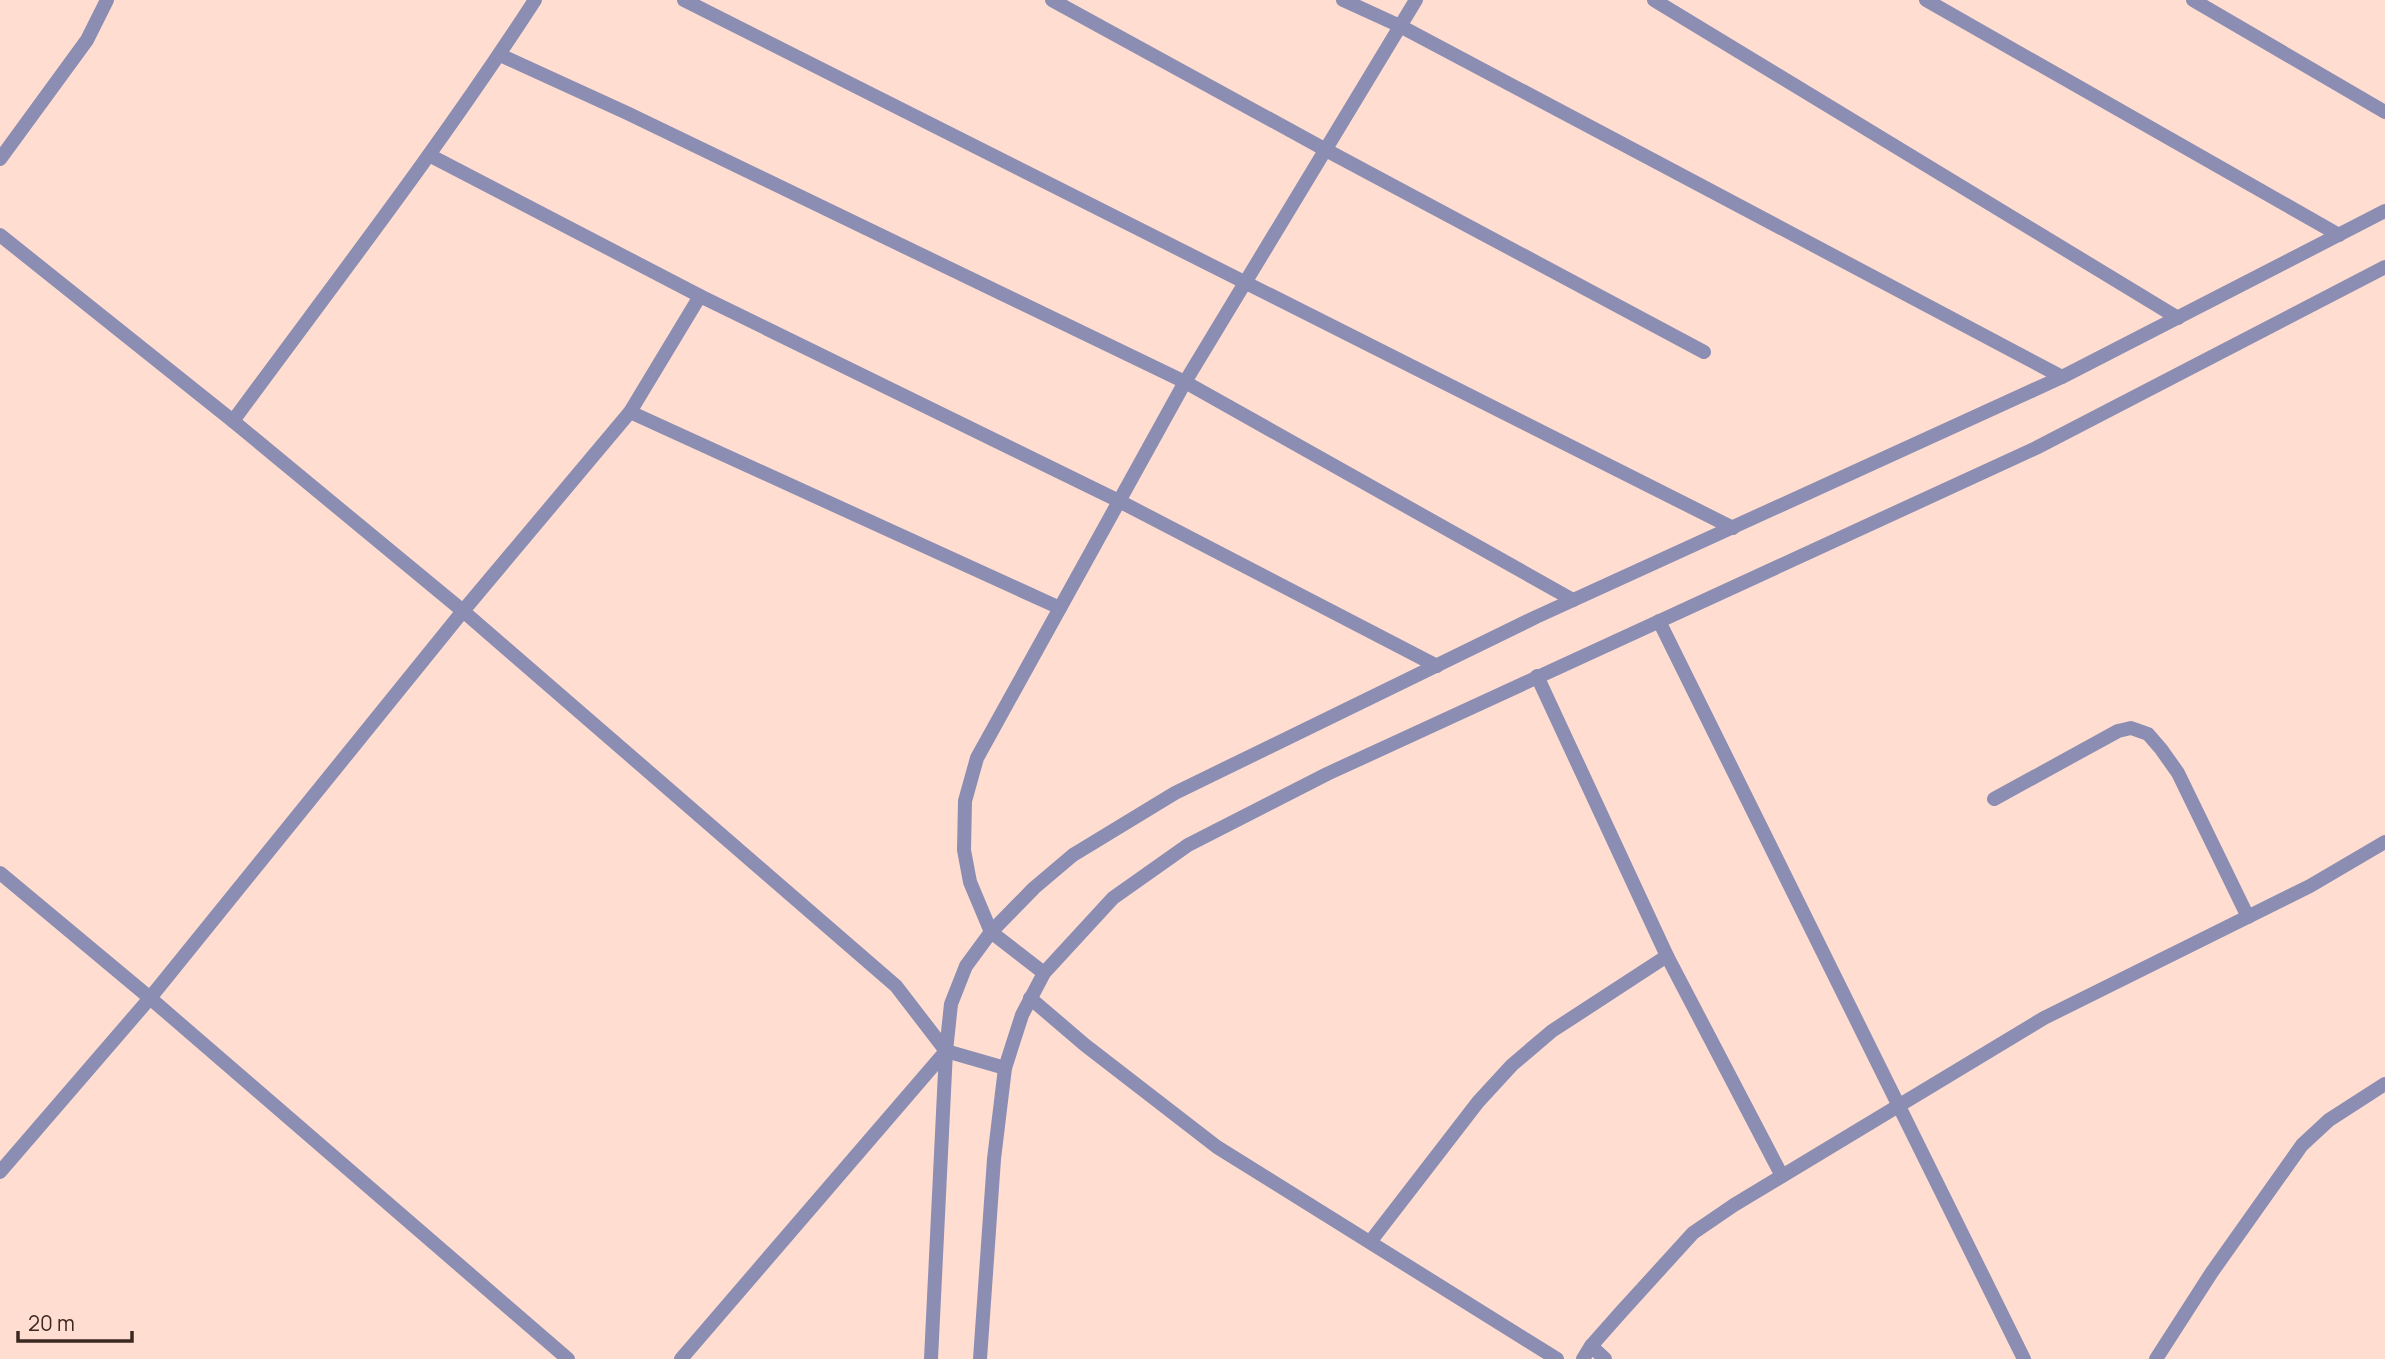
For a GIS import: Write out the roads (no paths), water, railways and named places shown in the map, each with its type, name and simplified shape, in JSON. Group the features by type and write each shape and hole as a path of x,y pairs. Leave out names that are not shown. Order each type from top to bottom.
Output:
{"street":[{"path":"0,159 87,40 107,0"},
{"path":"233,421 429,155 535,0"},
{"path":"684,0 1733,528"},
{"path":"1052,0 1704,352"},
{"path":"1343,0 1400,26 2063,377"},
{"path":"1044,974 991,932 970,882 964,850 965,801 977,758 1185,382 1416,0"},
{"path":"1654,0 2178,318"},
{"path":"1926,0 2339,235"},
{"path":"2193,0 2385,112"},
{"path":"499,55 627,113 1185,382 1573,600"},
{"path":"429,155 700,296 1119,501 1437,666"},
{"path":"930,1359 946,1051 951,1004 966,966 991,932 1034,888 1073,855 1175,793 1573,600 2063,377 2385,211"},
{"path":"0,235 233,421 463,611 896,986 946,1051 1005,1068"},
{"path":"980,1359 994,1159 1005,1068 1021,1015 1044,974 1113,898 1188,845 1327,774 2036,448 2385,267"},
{"path":"0,1172 150,998 463,611 630,412 700,296"},
{"path":"630,412 1060,608"},
{"path":"1659,621 2024,1359"},
{"path":"1537,676 1667,956 1782,1175"},
{"path":"1994,799 2118,731 2132,728 2148,734 2178,773 2248,917"},
{"path":"1583,1359 1591,1346 1693,1233 1782,1175 2044,1018 2311,886 2385,842"},
{"path":"0,873 150,998 568,1359"},
{"path":"1370,1242 1478,1102 1512,1065 1552,1031 1667,956"},
{"path":"1030,998 1217,1147 1557,1359"},
{"path":"681,1359 946,1051"},
{"path":"2156,1359 2212,1272 2302,1145 2329,1120 2385,1084"},
{"path":"1591,1346 1605,1359"}]}
